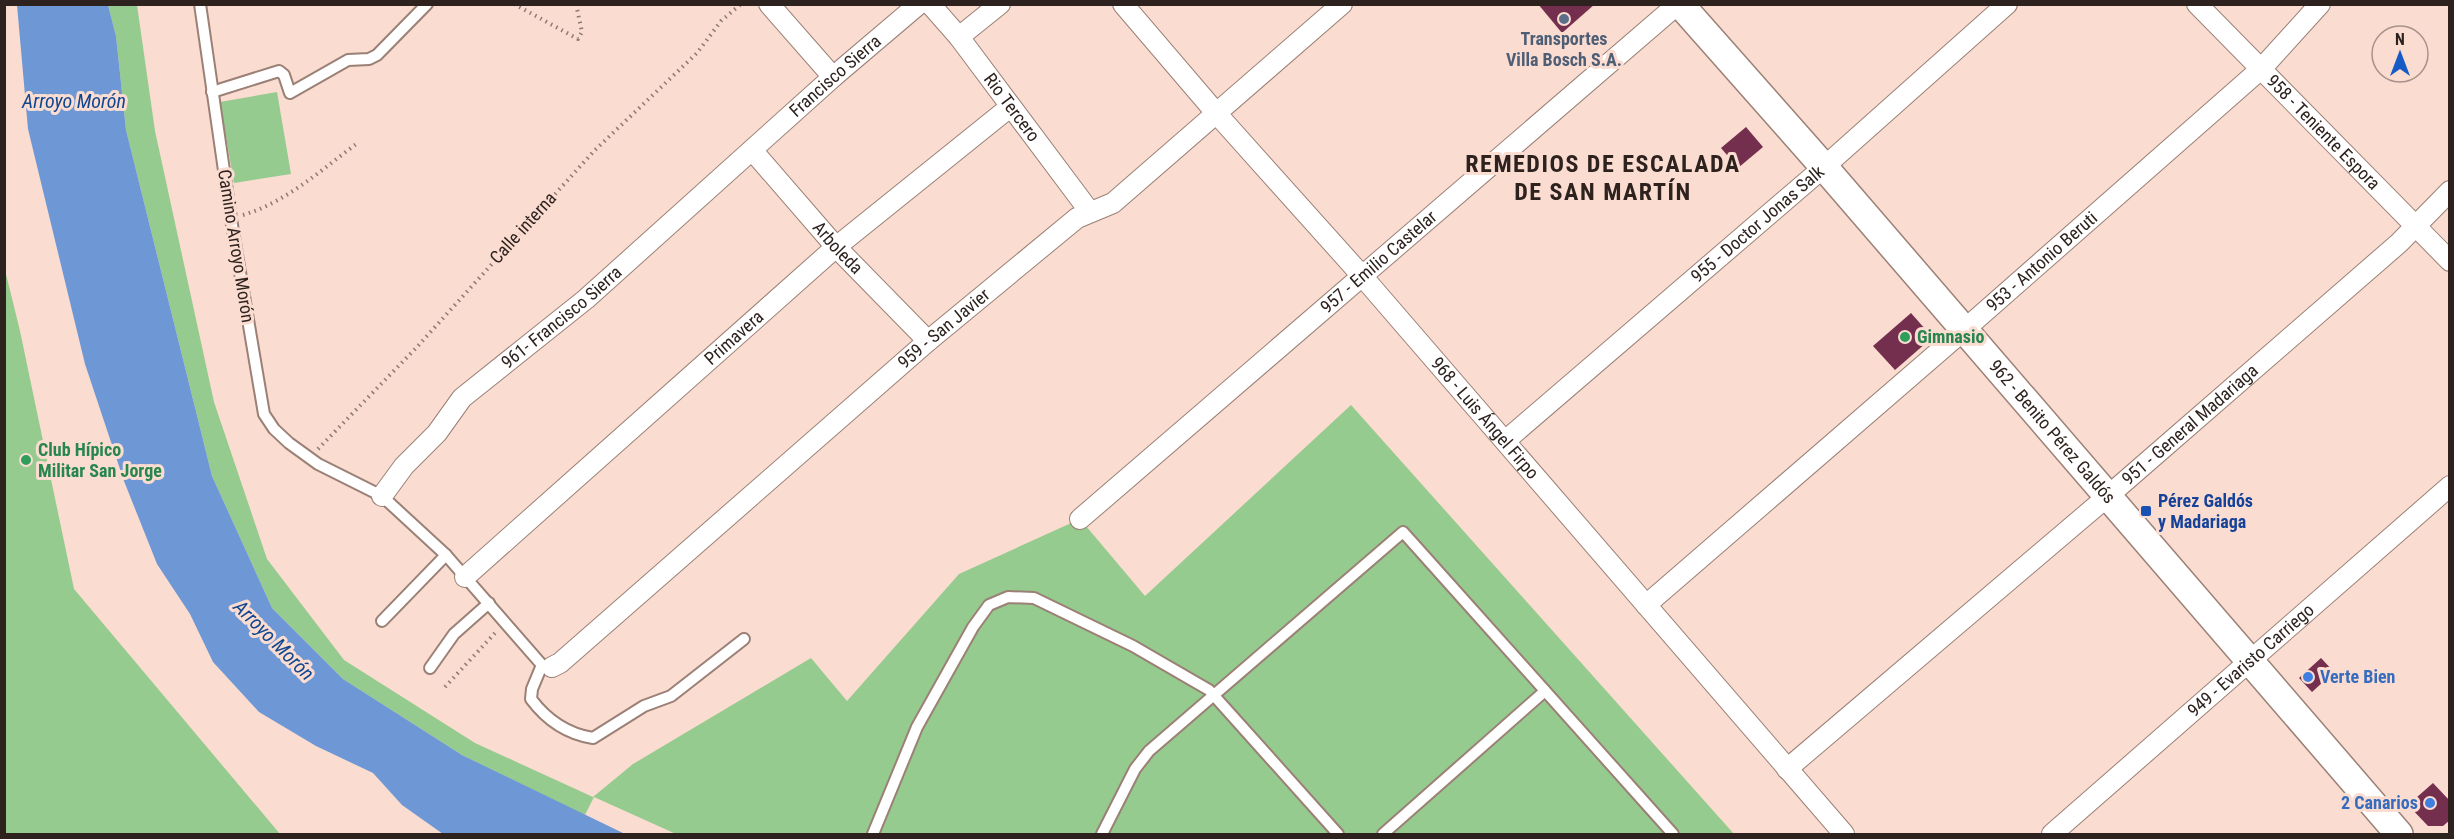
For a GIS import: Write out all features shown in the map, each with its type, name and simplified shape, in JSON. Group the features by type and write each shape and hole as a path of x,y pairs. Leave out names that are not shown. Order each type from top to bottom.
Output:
{"main road":[{"name":"962 - Benito Pérez Galdós","path":"1679,4 1824,167 2400,834"}],"street":[{"path":"769,4 833,76"},
{"name":"Francisco Sierra","path":"752,150 833,76 919,4"},
{"name":"Rio Tercero","path":"930,4 959,37 1090,212"},
{"path":"959,37 1000,4"},
{"name":"968 - Luis Ángel Firpo","path":"1123,4 1217,114 1364,277 1844,834"},
{"name":"959 - San Javier","path":"547,666 569,656 928,341 1077,218 1113,203 1342,4"},
{"name":"957 - Emilio Castelar","path":"1080,519 1679,4"},
{"name":"955 - Doctor Jonas Salk","path":"1505,441 1824,167 2007,4"},
{"name":"958 - Teniente Espora","path":"2197,4 2450,261"},
{"name":"953 - Antonio Beruti","path":"1646,605 2262,68 2320,4"},
{"name":"Primavera","path":"465,577 836,247 1010,108"},
{"name":"Arboleda","path":"752,150 836,247 928,341"},
{"name":"961- Francisco Sierra","path":"382,496 404,466 437,433 462,398 586,300 752,150"},
{"name":"951 - General Madariaga","path":"1787,769 2108,496 2417,226 2450,191"},
{"name":"949 - Evaristo Carriego","path":"2052,834 2450,486"}],"lane":[{"name":"Camino Arroyo Morón","path":"200,4 231,219 264,414 281,436 314,461"},
{"path":"212,92 279,71 284,75 290,93 348,60 369,59 377,55 427,4"},
{"path":"314,461 382,496 446,555 504,623 547,666 532,689 531,699 539,710 564,729 579,736 592,738 644,706 671,696 744,639"},
{"path":"1102,834 1135,769 1149,751 1403,531 1673,834"},
{"path":"382,621 446,555"},
{"path":"873,834 917,727 928,707 989,605 1008,597 1034,598 1133,646 1216,695 1338,834"},
{"path":"430,668 454,634 489,603"},
{"path":"1383,834 1545,691"}],"path":[{"path":"514,4 578,39 582,32 576,4"},
{"name":"Calle interna","path":"314,461 594,151 697,53 721,21 741,4"},
{"path":"231,219 264,209 279,200 359,142"},
{"path":"446,687 504,623"}],"green space":[{"path":"108,5 137,5 155,131 214,402 267,559 344,660 475,743 593,797 633,764 811,658 847,701 959,574 1080,519 1145,596 1351,405 1734,834 676,834 594,797 585,815 462,755 343,679 272,608 212,476 126,130 116,36"},
{"path":"277,92 291,174 234,183 220,102"},
{"name":"Club Hípico Militar San Jorge","path":"5,270 74,589 280,834 5,834"}],"water":[{"name":"Arroyo Morón","path":"17,5 108,5 116,36 126,130 212,476 272,608 343,679 462,755 625,834 443,834 402,805 373,773 316,746 259,712 213,662 190,614 157,564 124,481 85,364 28,129"}],"building":[{"name":"Transportes Villa Bosch S.A.","path":"1538,4 1595,4 1562,33"},
{"path":"1746,127 1763,147 1738,168 1721,148"},
{"name":"Gimnasio","path":"1911,313 1926,330 1926,343 1895,370 1873,346"},
{"path":"2321,658 2334,672 2312,692 2299,678"},
{"name":"2 Canarios","path":"2433,783 2450,801 2450,820 2443,826 2428,826 2408,805"}],"place":[{"name":"Transportes Villa Bosch S.A.","path":"1564,19"},
{"name":"Gimnasio","path":"1905,337"},
{"name":"Club Hípico Militar San Jorge","path":"26,460"},
{"name":"Pérez Galdós y Madariaga","path":"2146,511"},
{"name":"Verte Bien","path":"2308,677"},
{"name":"2 Canarios","path":"2430,803"}],"district":[{"name":"REMEDIOS DE ESCALADA DE SAN MARTÍN","path":"1603,178"}]}
